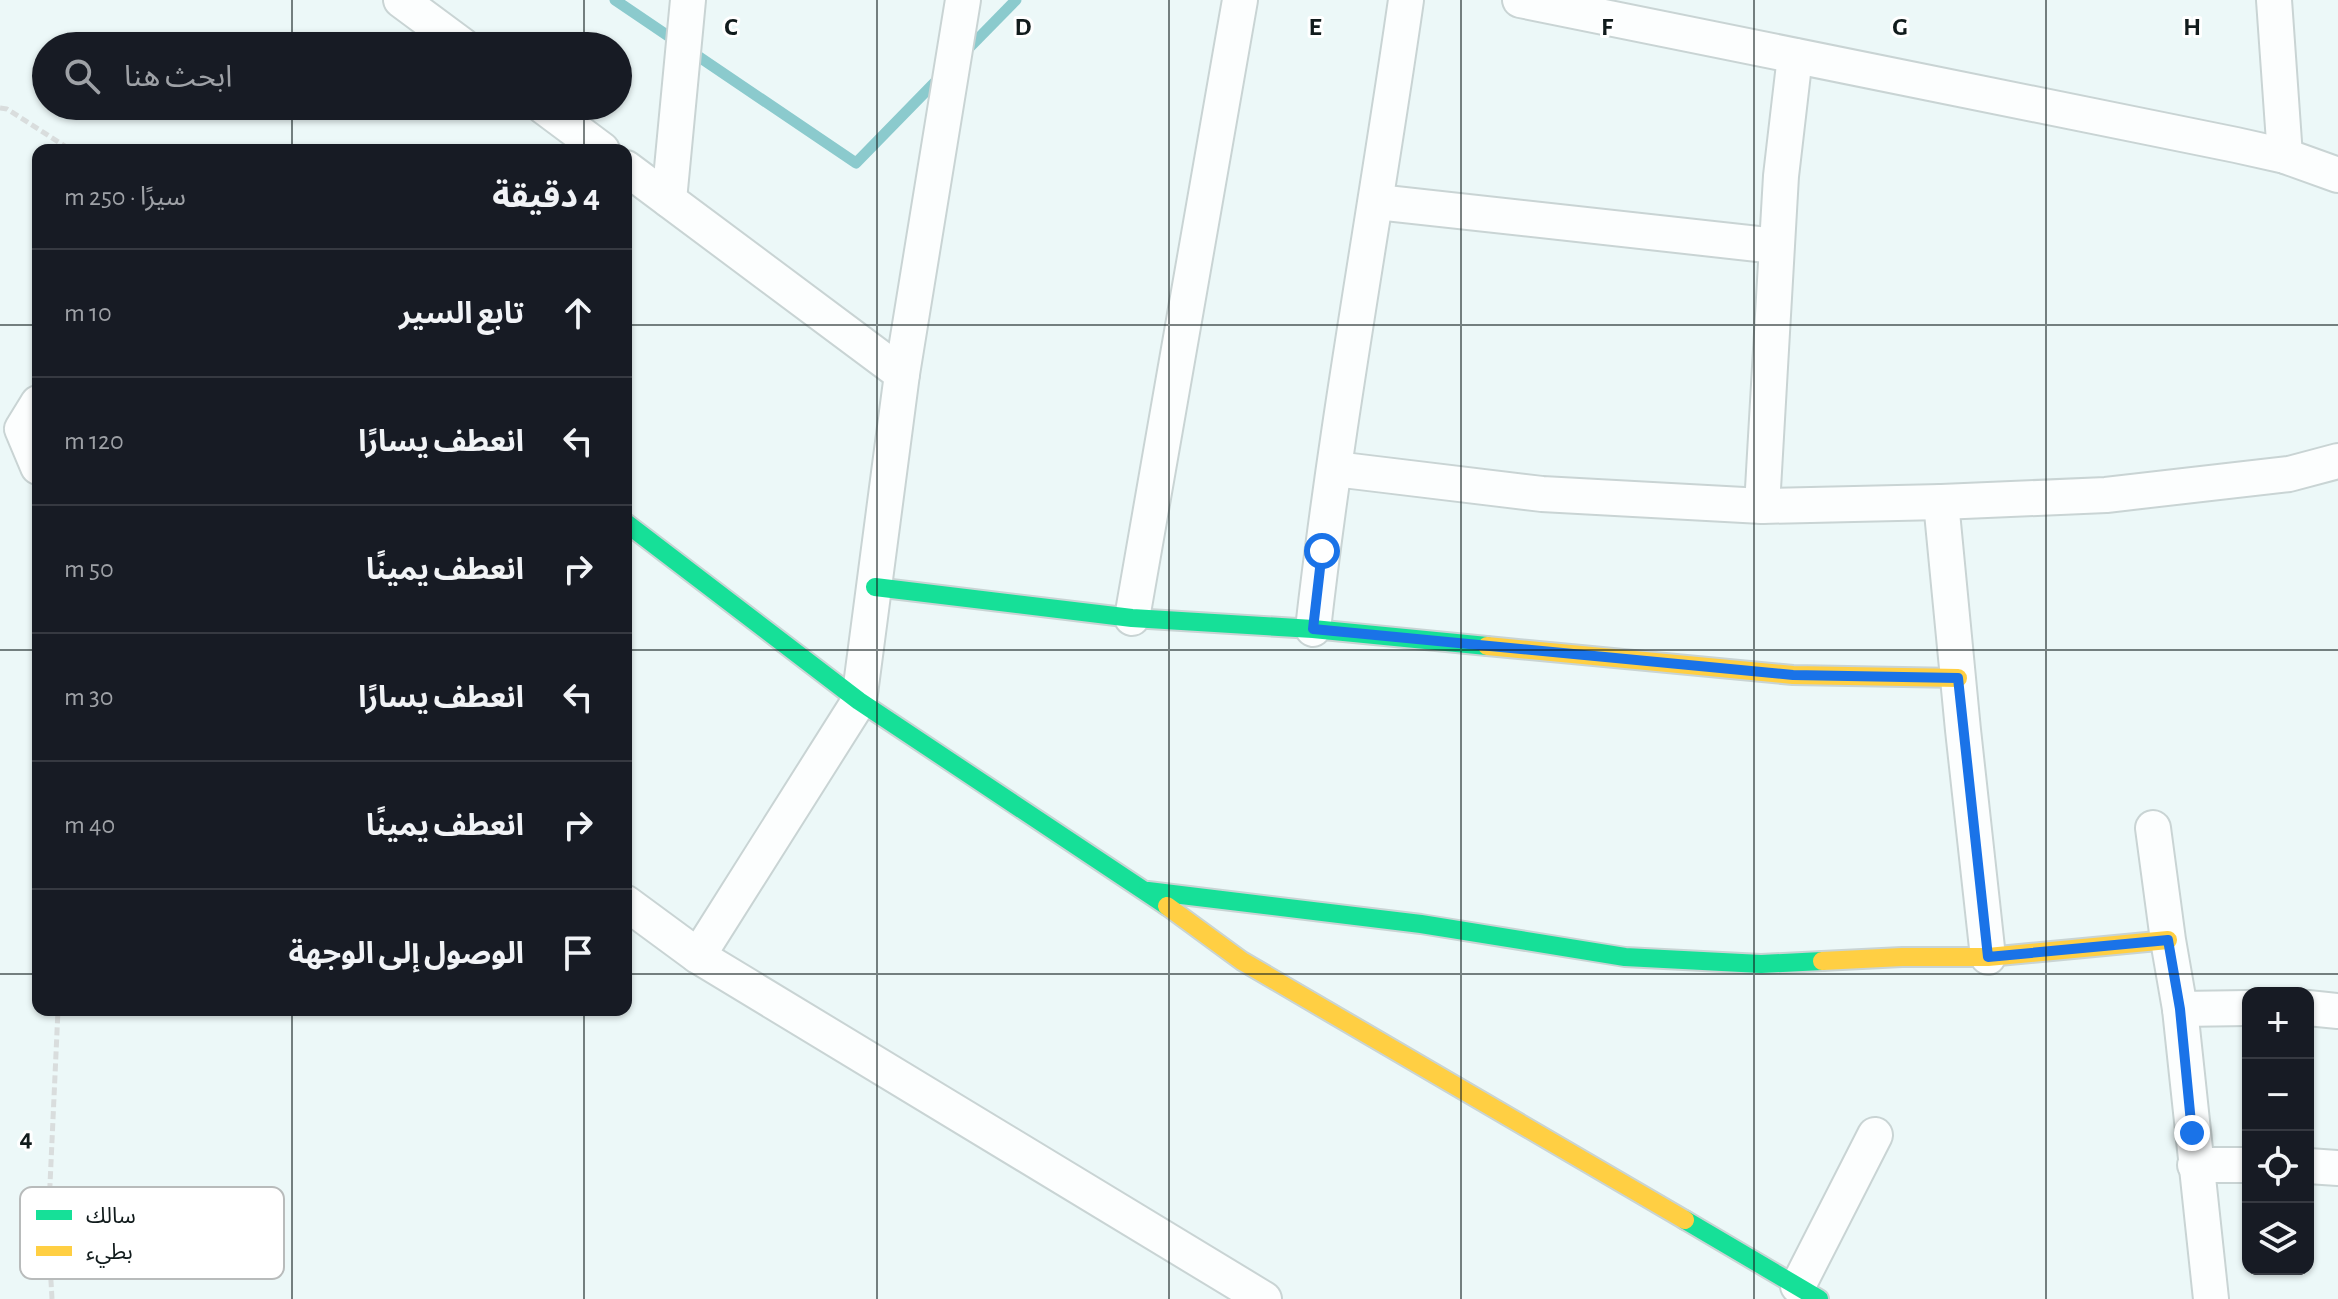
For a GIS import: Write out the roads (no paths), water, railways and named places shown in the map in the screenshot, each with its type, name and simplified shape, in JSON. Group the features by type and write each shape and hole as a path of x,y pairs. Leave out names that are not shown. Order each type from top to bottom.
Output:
{"street":[{"path":"401,0 444,32"},
{"path":"669,200 688,0"},
{"path":"698,956 859,701 902,374 963,0"},
{"path":"1132,618 1240,0"},
{"path":"1313,629 1324,526 1377,202 1406,0"},
{"path":"2274,0 2285,156"},
{"path":"1531,1 2285,156 2338,175"},
{"path":"1762,506 1781,176 1795,56"},
{"path":"562,120 594,144"},
{"path":"632,172 902,374"},
{"path":"1377,202 1776,246"},
{"path":"32,413 22,429 32,453"},
{"path":"1335,469 1542,494 1762,506 2106,495 2289,474 2338,461"},
{"path":"1941,502 1988,957"},
{"path":"632,528 859,701 1145,890 1242,961 1809,1293 1875,1135"},
{"path":"875,587 1132,618 1313,629 1793,675 1958,678"},
{"path":"2153,828 2180,1009 2211,1299"},
{"path":"1145,890 1421,924 1625,957 1761,964 1902,957 1988,957 2168,940"},
{"path":"632,907 698,956 1264,1299"},
{"path":"2180,1009 2242,1008"},
{"path":"2314,1009 2338,1011"},
{"path":"2195,1165 2242,1165"},
{"path":"2314,1166 2338,1168"}],"waterway":[{"path":"615,0 856,163 940,77"},
{"path":"963,54 1016,0"}]}
